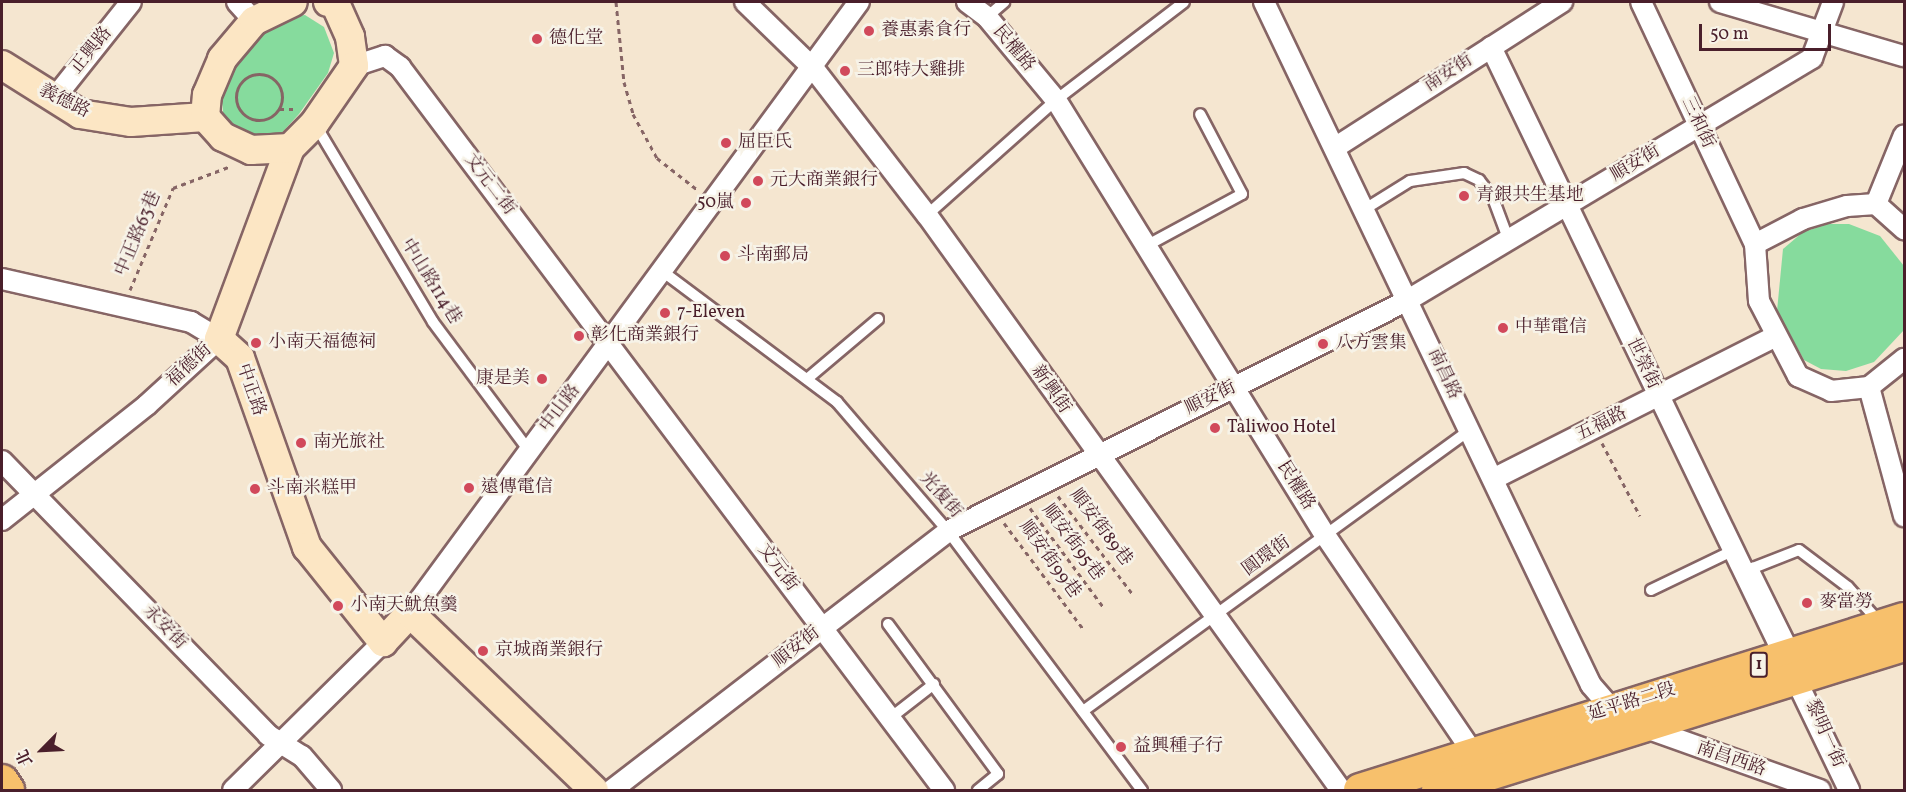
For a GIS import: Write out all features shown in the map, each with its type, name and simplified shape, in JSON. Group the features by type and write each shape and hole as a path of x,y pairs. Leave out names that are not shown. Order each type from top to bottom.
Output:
{"main road":[{"path":"290,148 251,150 223,137 205,117 207,95 245,11 293,2"},
{"path":"334,2 350,37 354,66"},
{"name":"義德路","path":"2,65 53,100 105,120 205,117"},
{"name":"福德街","path":"219,339 290,148 314,124 354,66"},
{"name":"中正路","path":"219,339 240,358 307,547 383,642"},
{"path":"410,613 594,790"},
{"name":"中山路","path":"383,642 410,613"},
{"name":"延平路二段","path":"1438,790 1479,764 1612,709 1792,663 1897,630"},
{"name":"延平路二段","path":"1360,790 1643,727 1792,663"},
{"path":"2,781 8,790"}],"street":[{"name":"正興路","path":"53,100 131,2"},
{"name":"新興街","path":"745,2 814,69 927,215 1096,455 1341,790"},
{"name":"中山路","path":"410,613 712,200 814,69 859,2"},
{"name":"民權路","path":"967,2 987,17 1056,100 1325,535 1479,764"},
{"name":"南昌路","path":"1264,2 1336,147 1591,685 1612,709 1643,727"},
{"name":"南安街","path":"1336,147 1562,2"},
{"name":"三和街","path":"1641,2 1755,244"},
{"path":"1719,2 1905,56"},
{"name":"順安街","path":"612,790 948,531 1408,300 1812,58 1825,33 1833,2"},
{"name":"世榮街","path":"1491,46 1565,206 1732,551 1792,663"},
{"name":"文元二街","path":"354,66 385,56 400,67 608,345"},
{"path":"1876,204 1905,135"},
{"path":"1876,204 1803,219 1755,244 1759,301 1774,338 1798,376 1813,386 1831,391 1869,387 1905,359"},
{"path":"1876,204 1905,229"},
{"name":"中正路","path":"2,279 191,322 219,339"},
{"name":"五福路","path":"1493,479 1774,338"},
{"name":"福德街","path":"2,520 147,405 219,339"},
{"name":"文元街","path":"608,345 944,790"},
{"path":"1869,387 1905,516"},
{"name":"永安街","path":"2,461 33,495 281,743 302,756 331,790"},
{"name":"中山路","path":"233,790 383,642"},
{"name":"黎明一街","path":"1792,663 1849,790"},
{"name":"南昌西路","path":"1643,727 1820,790"}],"lane":[{"path":"987,17 1004,2"},
{"path":"927,215 1056,100 1184,2"},
{"path":"1146,246 1242,194 1200,114"},
{"name":"中山路114巷","path":"314,124 433,322 529,451"},
{"path":"1365,209 1410,181 1464,172 1479,180 1493,198 1509,241"},
{"name":"光復街","path":"662,271 837,402 948,531 1142,790"},
{"path":"807,379 878,319"},
{"name":"圓環街","path":"1083,711 1470,430"},
{"path":"1792,663 1753,568 1799,550 1848,587 1897,630"},
{"path":"1651,590 1732,551"},
{"path":"888,624 998,774 978,790"},
{"path":"889,719 934,684"}],"path":[{"path":"616,2 624,82 633,114 657,158 712,200"},
{"path":"261,74 280,87 282,103 271,118 255,120 238,108 237,91 246,78 261,74"},
{"name":"中正路63巷","path":"123,306 173,188 223,173 251,150"},
{"path":"1595,429 1640,516"},
{"name":"順安街89巷","path":"1046,480 1132,592"},
{"name":"順安街95巷","path":"1019,494 1104,608"},
{"name":"順安街99巷","path":"993,507 1084,630"}],"green space":[{"path":"305,15 324,27 334,53 328,73 299,114 278,137 256,140 224,122 221,91 236,54 281,18"},
{"path":"1828,224 1849,224 1880,236 1904,266 1904,330 1874,362 1846,371 1821,369 1804,360 1777,311 1783,249 1803,232"}],"place":[{"name":"養惠素食行","path":"869,31"},
{"name":"德化堂","path":"537,39"},
{"name":"三郎特大雞排","path":"845,71"},
{"name":"屈臣氏","path":"726,143"},
{"name":"元大商業銀行","path":"758,181"},
{"name":"青銀共生基地","path":"1464,196"},
{"name":"50嵐","path":"746,203"},
{"name":"斗南郵局","path":"725,256"},
{"name":"7-Eleven","path":"665,313"},
{"name":"中華電信","path":"1503,328"},
{"name":"彰化商業銀行","path":"579,336"},
{"name":"小南天福德祠","path":"256,343"},
{"name":"八方雲集","path":"1323,344"},
{"name":"康是美","path":"542,379"},
{"name":"Taliwoo Hotel","path":"1215,428"},
{"name":"南光旅社","path":"301,443"},
{"name":"遠傳電信","path":"469,488"},
{"name":"斗南米糕甲","path":"255,489"},
{"name":"麥當勞","path":"1807,603"},
{"name":"小南天魷魚羹","path":"338,606"},
{"name":"京城商業銀行","path":"483,651"},
{"name":"益興種子行","path":"1121,747"}]}
